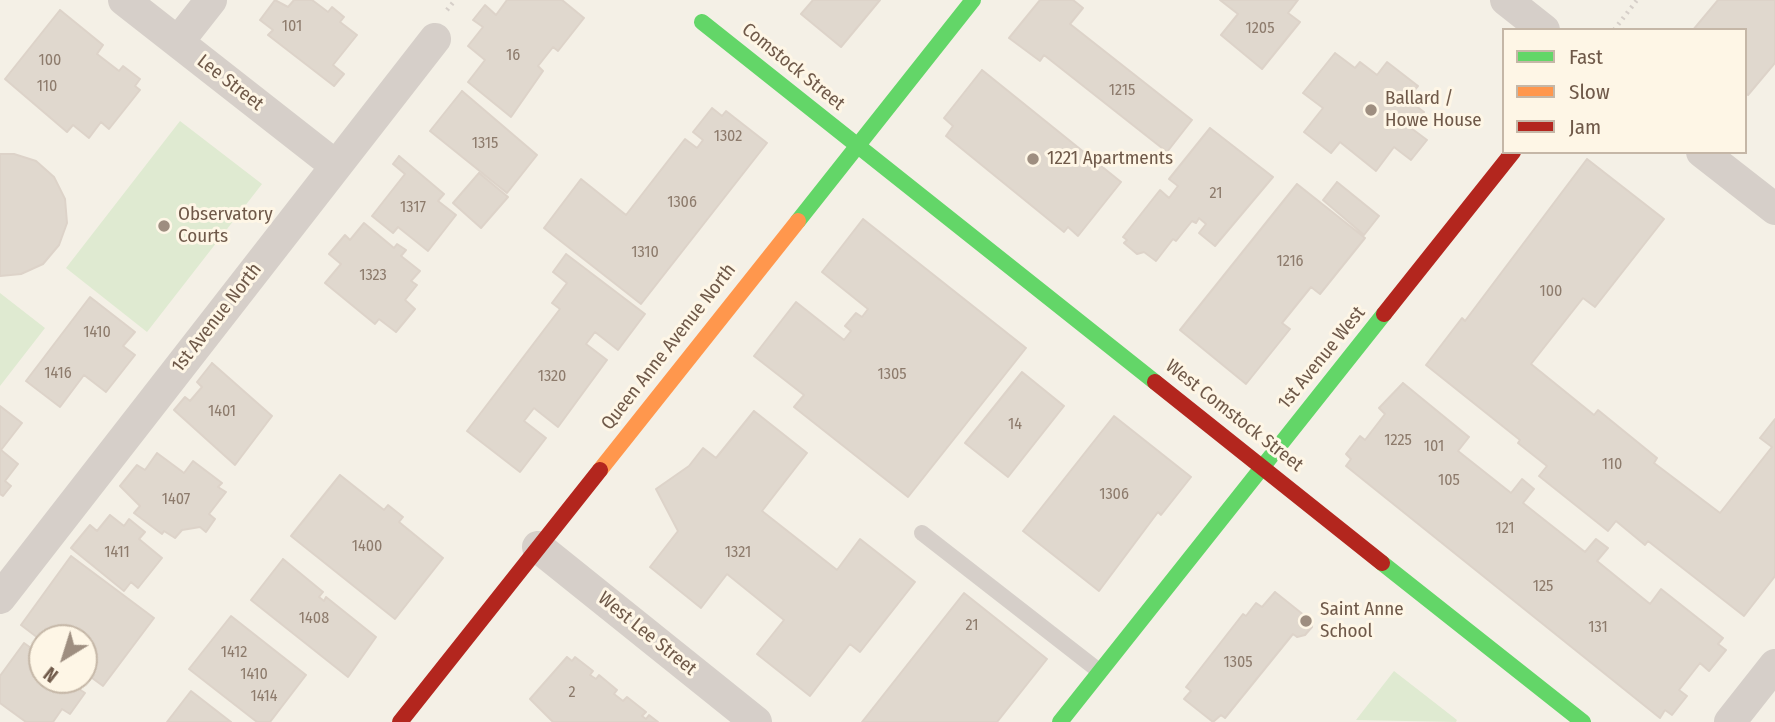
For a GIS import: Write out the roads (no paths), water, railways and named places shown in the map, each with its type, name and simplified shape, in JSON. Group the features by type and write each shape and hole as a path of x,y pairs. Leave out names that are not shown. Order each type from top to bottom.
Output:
{"street":[{"name":"Lee Street","path":"124,0 336,166"},
{"path":"178,42 211,0"},
{"name":"Queen Anne Avenue North","path":"400,722 973,0"},
{"path":"1506,0 1541,28"},
{"name":"Comstock Street","path":"702,22 796,93 857,146"},
{"name":"1st Avenue North","path":"0,598 435,39"},
{"name":"West Comstock Street","path":"857,146 1263,465 1583,722"},
{"name":"1st Avenue West","path":"1060,722 1511,154"},
{"path":"1705,154 1775,209"},
{"name":"West Lee Street","path":"538,547 756,722"},
{"path":"1730,722 1775,665"}],"lane":[{"path":"922,533 1099,671"}],"place":[{"name":"Ballard / Howe House","path":"1371,110"},
{"name":"1221 Apartments","path":"1033,159"},
{"name":"Observatory Courts","path":"164,226"},
{"name":"Saint Anne School","path":"1306,621"}]}
